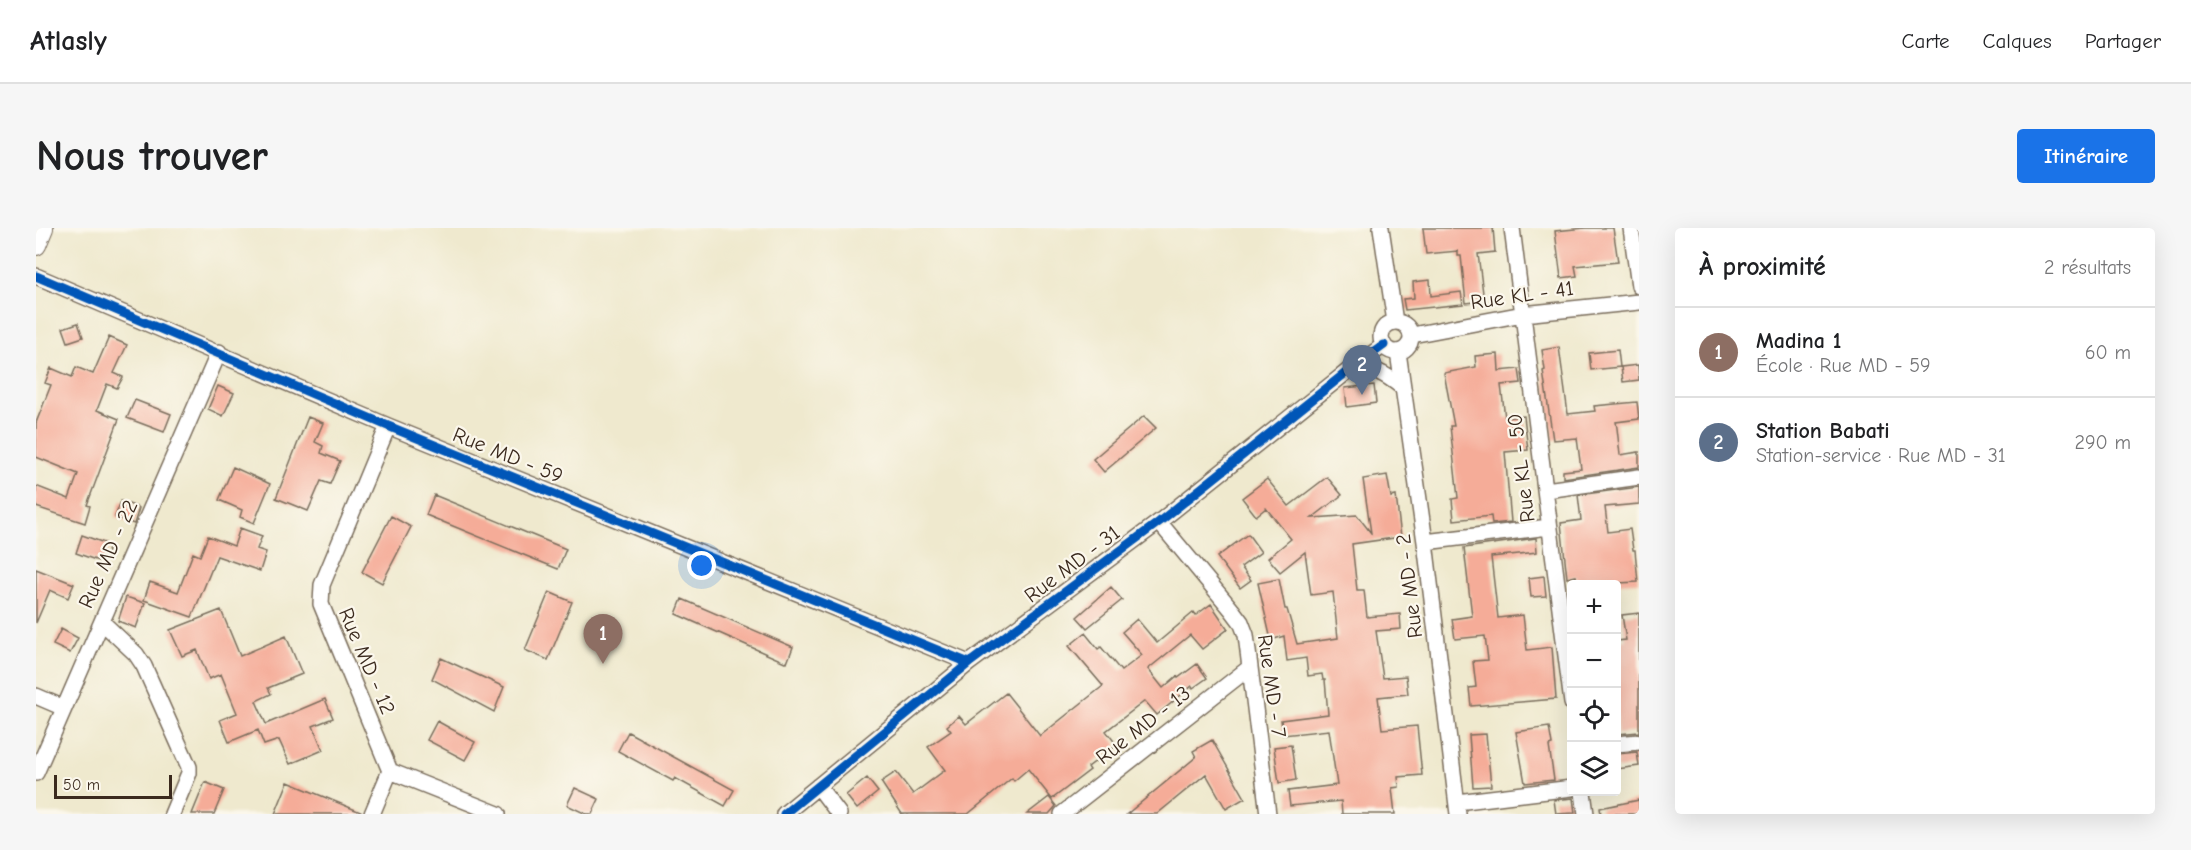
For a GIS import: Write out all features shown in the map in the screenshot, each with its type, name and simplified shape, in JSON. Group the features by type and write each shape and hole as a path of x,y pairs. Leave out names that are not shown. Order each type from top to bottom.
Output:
{"main road":[{"path":"36,245 43,228"}],"street":[{"path":"1381,228 1395,322"},
{"name":"Rue KL - 50","path":"1512,228 1570,688"},
{"path":"1631,228 1639,286"},
{"name":"Rue MD - 59","path":"36,276 219,352 388,426 969,663"},
{"name":"Rue KL - 41","path":"1412,334 1522,314 1639,302"},
{"path":"1395,322 1404,324 1412,334 1407,348 1398,352 1390,351 1381,340 1383,330 1390,323 1395,322"},
{"name":"Rue MD - 31","path":"784,814 969,663 1159,522 1348,371 1384,345"},
{"name":"Rue MD - 22","path":"36,773 219,352"},
{"name":"Rue MD - 2","path":"1398,352 1425,542 1457,808"},
{"path":"1348,371 1364,368 1376,369 1402,387"},
{"name":"Rue MD - 12","path":"388,426 322,585 320,599 390,771"},
{"path":"1546,490 1639,477"},
{"name":"Rue MD - 7","path":"1159,522 1241,622 1246,635 1268,814"},
{"path":"1425,542 1550,527"},
{"path":"102,622 136,654 144,666 189,766 189,773 172,814"},
{"name":"Rue MD - 13","path":"1062,814 1249,668"},
{"path":"36,696 64,708"},
{"path":"1621,744 1639,742"},
{"path":"372,814 390,771 498,814"},
{"path":"818,786 840,814"},
{"path":"1457,808 1567,789"},
{"path":"1583,796 1586,814"}],"building":[{"path":"1423,228 1493,228 1495,252 1478,254 1484,301 1466,303 1461,256 1458,256 1458,251 1426,254"},
{"path":"1613,228 1618,262 1575,266 1577,276 1561,278 1555,231"},
{"path":"1430,280 1431,296 1461,292 1463,304 1405,310 1403,299 1414,298 1413,282"},
{"path":"78,323 83,337 68,342 63,328"},
{"path":"109,337 127,345 114,373 123,377 117,388 107,384 97,410 119,419 87,505 90,506 85,523 36,507 36,486 69,499 78,474 36,457 36,423 51,385 45,383 51,368 72,377 76,367 93,374"},
{"path":"1559,347 1568,414 1595,411 1594,406 1637,402 1639,419 1616,422 1620,455 1639,452 1639,467 1563,478 1563,471 1581,469 1577,438 1553,440 1542,350"},
{"path":"1618,350 1620,367 1591,370 1589,353"},
{"path":"1498,354 1499,371 1519,369 1521,383 1501,385 1505,418 1524,416 1528,450 1505,452 1511,522 1492,524 1491,516 1454,520 1452,499 1458,498 1450,426 1454,426 1444,373 1476,367 1475,356"},
{"path":"1638,365 1639,380 1623,382 1621,367"},
{"path":"1374,385 1376,403 1347,407 1345,388"},
{"path":"218,386 234,393 223,416 208,409"},
{"path":"135,400 171,414 164,432 127,418"},
{"path":"1144,416 1156,428 1104,472 1093,459"},
{"path":"308,417 323,423 315,442 323,446 321,453 340,461 330,484 321,481 308,511 276,498"},
{"path":"233,467 270,484 254,523 240,517 242,510 219,500"},
{"path":"1387,475 1391,497 1396,496 1401,537 1352,544 1357,590 1364,590 1367,617 1400,614 1401,629 1376,631 1383,678 1406,676 1408,694 1378,697 1382,729 1417,726 1422,775 1398,777 1399,787 1392,788 1395,814 1342,814 1341,801 1290,806 1288,791 1337,785 1329,730 1283,735 1281,720 1328,714 1325,680 1322,674 1308,676 1306,658 1287,661 1284,636 1271,640 1258,583 1279,579 1285,609 1287,609 1297,644 1338,638 1333,592 1311,595 1305,552 1280,572 1268,558 1291,539 1266,508 1256,516 1242,498 1267,479 1289,506 1327,477 1342,495 1312,518 1357,515 1371,533 1363,479"},
{"path":"1639,487 1639,504 1605,507 1608,532 1630,529 1633,550 1635,550 1638,582 1576,580 1576,576 1567,578 1561,523 1581,520 1578,495"},
{"path":"434,495 566,549 558,569 426,515"},
{"path":"121,501 139,508 134,524 115,517"},
{"path":"391,516 411,527 382,583 362,572"},
{"path":"240,528 262,536 257,549 266,552 260,571 217,556 192,617 144,600 150,582 178,592 193,553 200,556 208,536 234,546"},
{"path":"1248,534 1261,552 1241,567 1251,580 1240,588 1217,557"},
{"path":"82,535 110,545 104,563 76,553"},
{"path":"1536,538 1537,552 1491,557 1498,618 1523,615 1527,650 1552,647 1556,699 1471,706 1469,688 1476,687 1473,661 1488,660 1485,636 1455,639 1452,619 1472,616 1464,548"},
{"path":"36,569 74,584 68,598 50,590 36,623"},
{"path":"1544,576 1546,596 1531,597 1529,578"},
{"path":"1111,587 1122,600 1087,628 1077,617"},
{"path":"549,592 572,602 548,660 525,650"},
{"path":"126,597 145,603 136,628 118,621"},
{"path":"682,599 793,647 787,663 676,614"},
{"path":"1211,604 1228,629 1202,649 1190,635 1148,669 1163,688 1197,664 1207,678 1193,688 1192,686 1157,715 1145,701 1106,731 1117,745 1088,767 1090,770 1052,799 1028,769 1014,781 1012,778 968,814 902,814 881,782 896,772 913,794 945,770 928,747 951,731 947,726 959,716 966,724 1006,693 1040,736 1103,686 1069,646 1085,633 1098,649 1101,647 1121,671 1142,655 1122,632 1137,619 1157,643 1194,612 1196,615"},
{"path":"221,610 240,656 286,636 302,674 268,688 271,694 256,701 266,724 325,699 333,718 313,726 323,750 290,764 279,740 264,745 258,730 229,742 220,720 237,713 221,674 209,679 197,650 182,656 170,630"},
{"path":"1639,613 1639,732 1621,734 1621,641 1626,640 1622,615"},
{"path":"61,629 78,638 70,653 53,645"},
{"path":"441,658 504,687 494,712 432,679"},
{"path":"437,721 475,742 465,760 427,740"},
{"path":"1549,727 1554,780 1525,783 1516,732"},
{"path":"628,732 734,790 725,806 675,778 673,781 618,751"},
{"path":"1486,734 1491,786 1473,787 1469,735"},
{"path":"1212,740 1245,798 1226,809 1206,774 1157,814 1127,814 1196,757 1193,751"},
{"path":"1291,745 1296,780 1279,783 1274,747"},
{"path":"1637,752 1639,766 1621,768 1621,754"},
{"path":"867,778 878,792 857,809 846,795"},
{"path":"205,782 224,790 214,814 192,814"},
{"path":"288,782 363,813 275,814"},
{"path":"575,788 599,799 592,814 586,814 567,805"},
{"path":"1049,797 1056,806 1049,814 1027,814"},
{"path":"1573,798 1575,813 1556,814 1554,800"},
{"path":"1639,800 1639,814 1601,814 1600,808"}],"cycle path":[{"path":"36,276 388,426 969,663"},
{"path":"784,814 969,663 1159,522 1348,371 1384,345"}],"place":[{"name":"Station Babati","path":"1362,395"},
{"name":"Madina 1","path":"603,664"}]}
